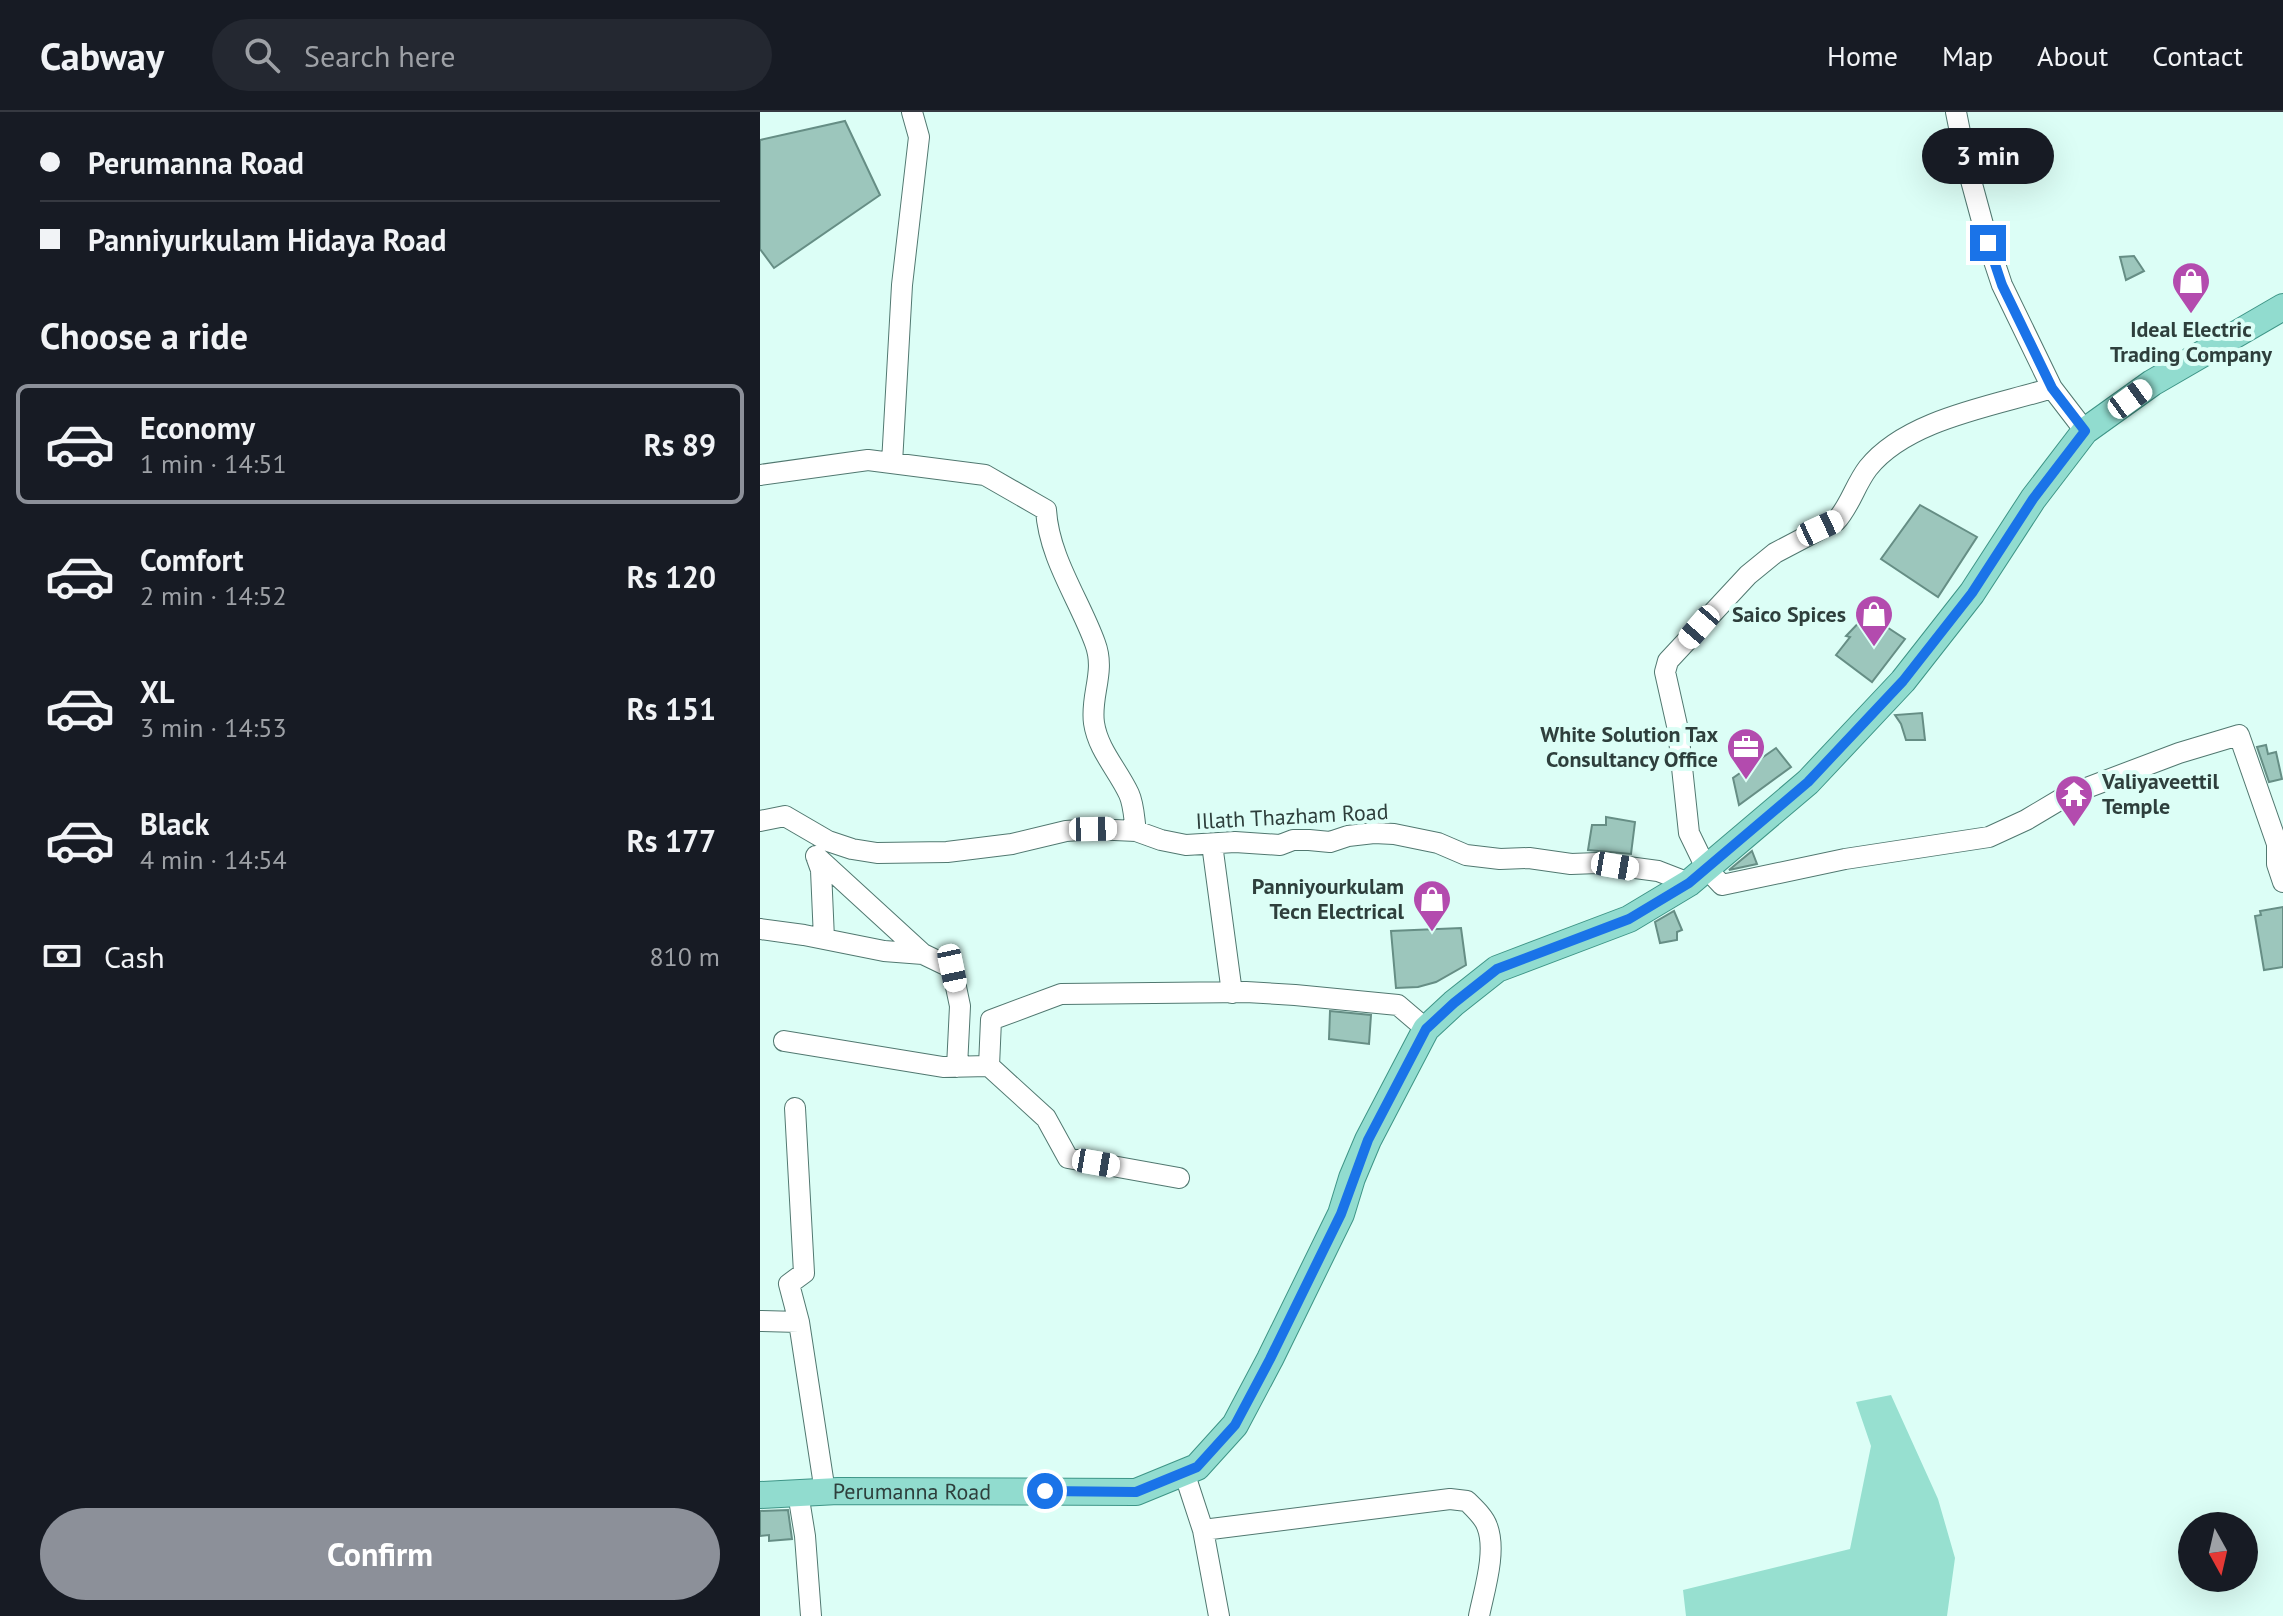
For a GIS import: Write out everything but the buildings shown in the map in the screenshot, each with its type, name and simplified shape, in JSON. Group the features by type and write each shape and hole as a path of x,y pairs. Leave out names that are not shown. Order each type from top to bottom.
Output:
{"main road":[{"name":"Perumanna Road","path":"760,1495 825,1492 1136,1492 1197,1467 1235,1425 1270,1359 1335,1227 1368,1140 1426,1029 1497,969 1629,919 1698,875 1808,782 1903,681 1972,593 2033,499 2085,431 2152,383 2283,307"}],"street":[{"path":"892,463 902,285 919,137 912,112"},
{"path":"1956,112 1966,162 2002,285 2052,388 2085,431"},
{"path":"1698,875 1687,824 1678,730 1665,672 1668,661 1748,575 1775,553 1836,521 1844,513 1868,468 1904,437 1969,411 2052,388"},
{"path":"760,475 868,460 985,475 1046,510 1047,531 1056,556 1097,647 1099,684 1093,721 1099,743 1129,795 1136,831"},
{"name":"Illath Thazham Road","path":"760,821 785,816 828,841 877,853 947,852 993,847 1066,831 1120,829 1186,845 1235,842 1280,845 1293,840 1330,842 1348,836 1394,834 1438,843 1466,855 1571,864 1598,863 1698,875 1722,885 1845,859 1989,837 2068,795 2179,753 2239,735 2277,844 2277,864 2283,882"},
{"path":"806,828 821,870 824,939"},
{"path":"1212,844 1232,993"},
{"path":"816,856 923,954 952,968 960,1006 957,1067"},
{"path":"760,929 884,951 923,954"},
{"path":"989,1066 991,1020 1061,994 1295,995 1398,1005 1426,1029"},
{"path":"784,1041 943,1067 989,1066 1046,1118 1068,1158 1179,1178"},
{"path":"795,1108 804,1273 789,1284 799,1322 825,1492"},
{"path":"760,1321 799,1322"},
{"path":"1184,1472 1203,1530 1219,1616"},
{"path":"798,1493 805,1536 811,1616"},
{"path":"1203,1530 1450,1499 1467,1501 1488,1526 1490,1543 1490,1564 1479,1616"}],"green space":[{"path":"1891,1395 1938,1499 1955,1558 1947,1616 1686,1616 1683,1590 1850,1549 1871,1446 1856,1402"}],"place":[{"name":"Ideal Electric Trading Company","path":"2191,315"},
{"name":"Saico Spices","path":"1874,648"},
{"name":"White Solution Tax Consultancy Office","path":"1746,781"},
{"name":"Valiyaveettil Temple","path":"2074,828"},
{"name":"Panniyourkulam Tecn Electrical","path":"1432,933"}],"route":[{"path":"1045,1491 1136,1492 1197,1467 1235,1425 1270,1359 1341,1214 1368,1140 1426,1029 1497,969 1609,928 1689,883 1808,782 1903,681 1972,593 2033,499 2085,431 2052,388 2002,285 1988,243"}]}
